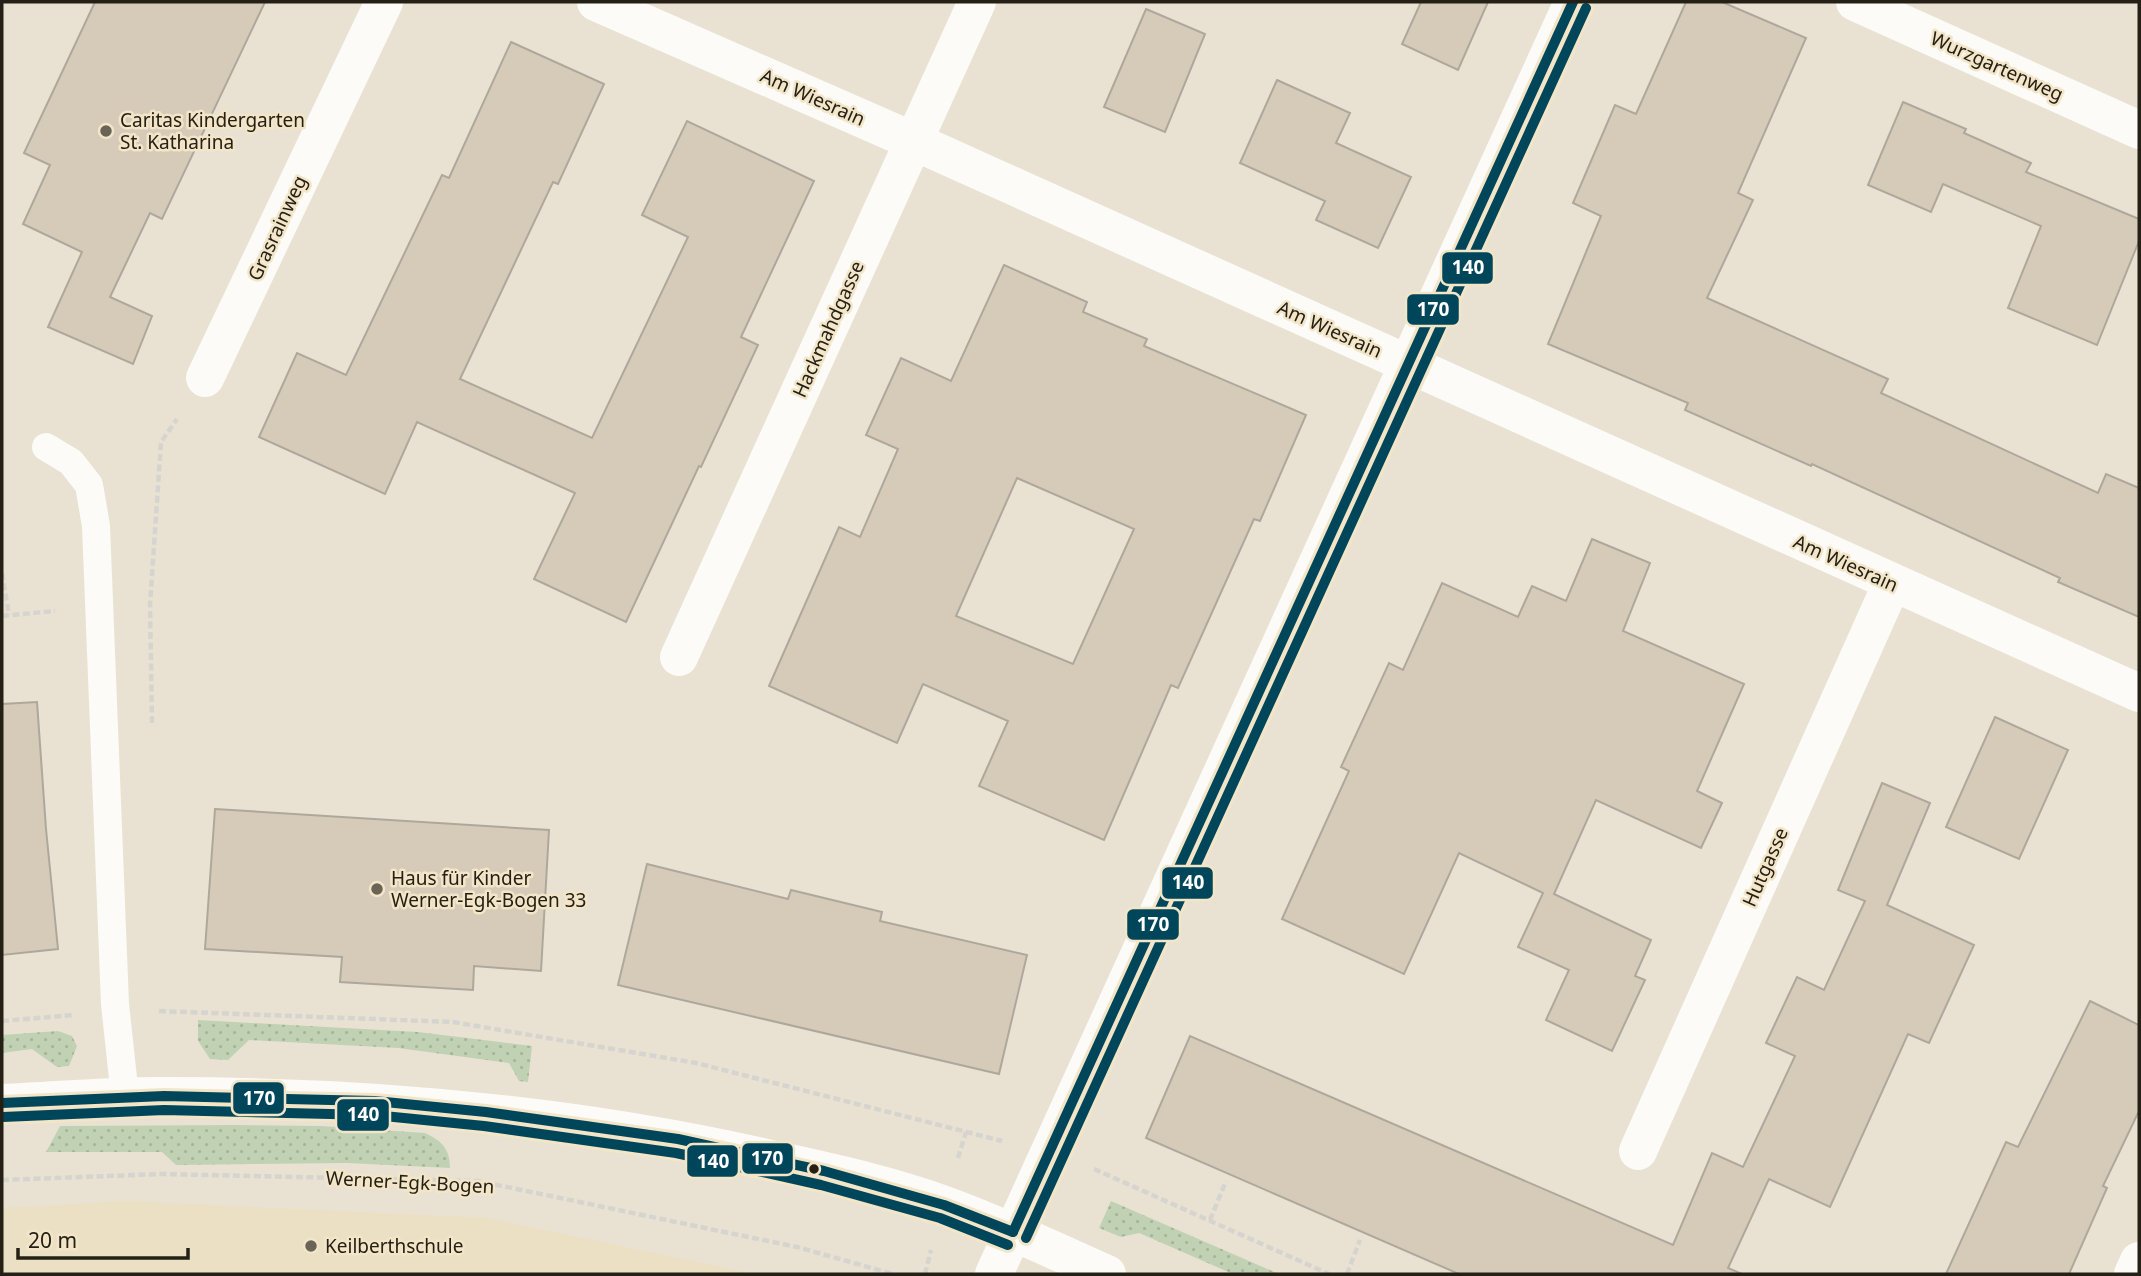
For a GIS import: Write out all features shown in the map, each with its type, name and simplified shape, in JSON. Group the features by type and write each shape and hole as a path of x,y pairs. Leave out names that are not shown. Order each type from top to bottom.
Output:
{"street":[{"name":"Grasrainweg","path":"205,378 384,2"},
{"name":"Am Wiesrain","path":"596,2 914,141 2139,693"},
{"name":"Hackmahdgasse","path":"679,657 977,2"},
{"path":"994,1274 1573,2"},
{"name":"Wurzgartenweg","path":"1854,2 2139,130"},
{"name":"Hutgasse","path":"1638,1151 1892,583"},
{"path":"2,1103 164,1096 375,1101 485,1112 678,1139 824,1171 944,1205 1107,1274"},
{"path":"2133,1274 2139,1261"}],"lane":[{"path":"46,447 71,462 89,485 96,526 115,1004 125,1097"}],"path":[{"path":"152,728 150,605 161,442 205,378"},
{"path":"2,573 9,615"},
{"path":"156,1002 158,1011"},
{"name":"Werner-Egk-Bogen","path":"2,1180 161,1174 478,1181 797,1247 893,1274"},
{"path":"1210,1220 1226,1181"},
{"path":"1347,1274 1360,1240"}],"shaded area":[{"name":"Keilberthschule","path":"127,1201 487,1218 755,1274 2,1274 2,1208"}],"green space":[{"path":"198,1020 418,1032 532,1046 528,1082 519,1081 509,1063 398,1048 249,1040 228,1060 210,1059 198,1041"},
{"path":"58,1031 72,1036 77,1046 69,1066 57,1067 32,1049 2,1053 2,1035"},
{"path":"60,1126 321,1126 425,1133 444,1146 450,1168 347,1163 176,1165 162,1152 46,1152"},
{"path":"1111,1201 1279,1274 1233,1274 1139,1233 1121,1237 1099,1228"}],"building":[{"name":"Caritas Kindergarten St. Katharina","path":"95,2 265,2 162,219 150,213 110,297 152,316 133,364 48,327 82,252 23,224 50,165 24,153"},
{"path":"1421,2 1488,2 1458,70 1402,44"},
{"path":"1686,2 1722,2 1806,38 1738,193 1753,200 1707,298 1888,379 1881,393 2098,493 2106,474 2139,488 2139,617 2058,582 2060,578 1812,464 1811,466 1685,410 1688,403 1548,344 1601,216 1573,203 1615,105 1636,114"},
{"path":"1146,9 1205,34 1165,132 1104,107"},
{"path":"511,42 604,84 558,184 553,182 460,379 592,438 688,237 642,215 687,121 814,181 741,337 758,345 626,622 534,579 575,493 417,422 385,494 259,437 297,353 346,375 442,175 449,178"},
{"path":"1277,80 1350,113 1336,143 1411,177 1378,248 1316,220 1325,201 1240,163"},
{"path":"1903,102 1966,129 1964,133 2031,163 2026,172 2139,219 2139,241 2097,345 2008,308 2041,226 1943,184 1931,212 1868,185"},
{"path":"1004,265 1087,302 1083,312 1147,339 1144,346 1306,415 1260,521 1254,519 1178,688 1171,685 1104,840 979,786 1008,721 923,684 897,743 769,686 839,527 860,537 898,449 866,435 901,358 951,381","holes":["1017,478 1134,529 1073,664 956,616"]},
{"path":"1592,539 1650,563 1623,631 1744,684 1697,791 1722,803 1701,848 1596,800 1554,894 1651,940 1635,976 1645,980 1612,1051 1546,1020 1569,970 1518,947 1543,893 1459,853 1404,974 1282,919 1349,771 1341,767 1389,663 1403,670 1442,583 1518,617 1532,586 1566,601"},
{"path":"37,702 58,949 2,955 2,704"},
{"path":"1995,717 2068,750 2019,859 1946,827"},
{"path":"1882,783 1930,803 1887,905 1974,945 1929,1043 1908,1034 1830,1207 1769,1179 1728,1268 1742,1274 1459,1274 1146,1138 1190,1036 1673,1245 1712,1153 1743,1167 1795,1056 1766,1043 1797,977 1824,990 1865,901 1838,890"},
{"name":"Haus für Kinder Werner-Egk-Bogen 33","path":"215,809 549,830 541,971 474,966 473,990 340,982 342,957 205,949"},
{"path":"647,864 788,899 791,890 882,912 880,921 1027,955 999,1074 618,985"},
{"path":"2090,1001 2139,1025 2139,1111 2103,1186 2107,1188 2069,1274 1946,1274 2006,1142 2018,1147"}],"transit line":[{"name":"170","path":"1013,1232 1573,2"},
{"name":"140","path":"1026,1238 1586,8"},
{"name":"170","path":"2,1103 164,1096 375,1101 486,1112 678,1139 824,1171 944,1205 1013,1232"},
{"name":"140","path":"3,1117 164,1110 374,1115 484,1126 676,1153 821,1185 940,1218 1008,1245"}],"place":[{"name":"Caritas Kindergarten St. Katharina","path":"106,131"},
{"name":"Haus für Kinder Werner-Egk-Bogen 33","path":"377,889"},
{"name":"Keilberthschule","path":"311,1246"}]}
